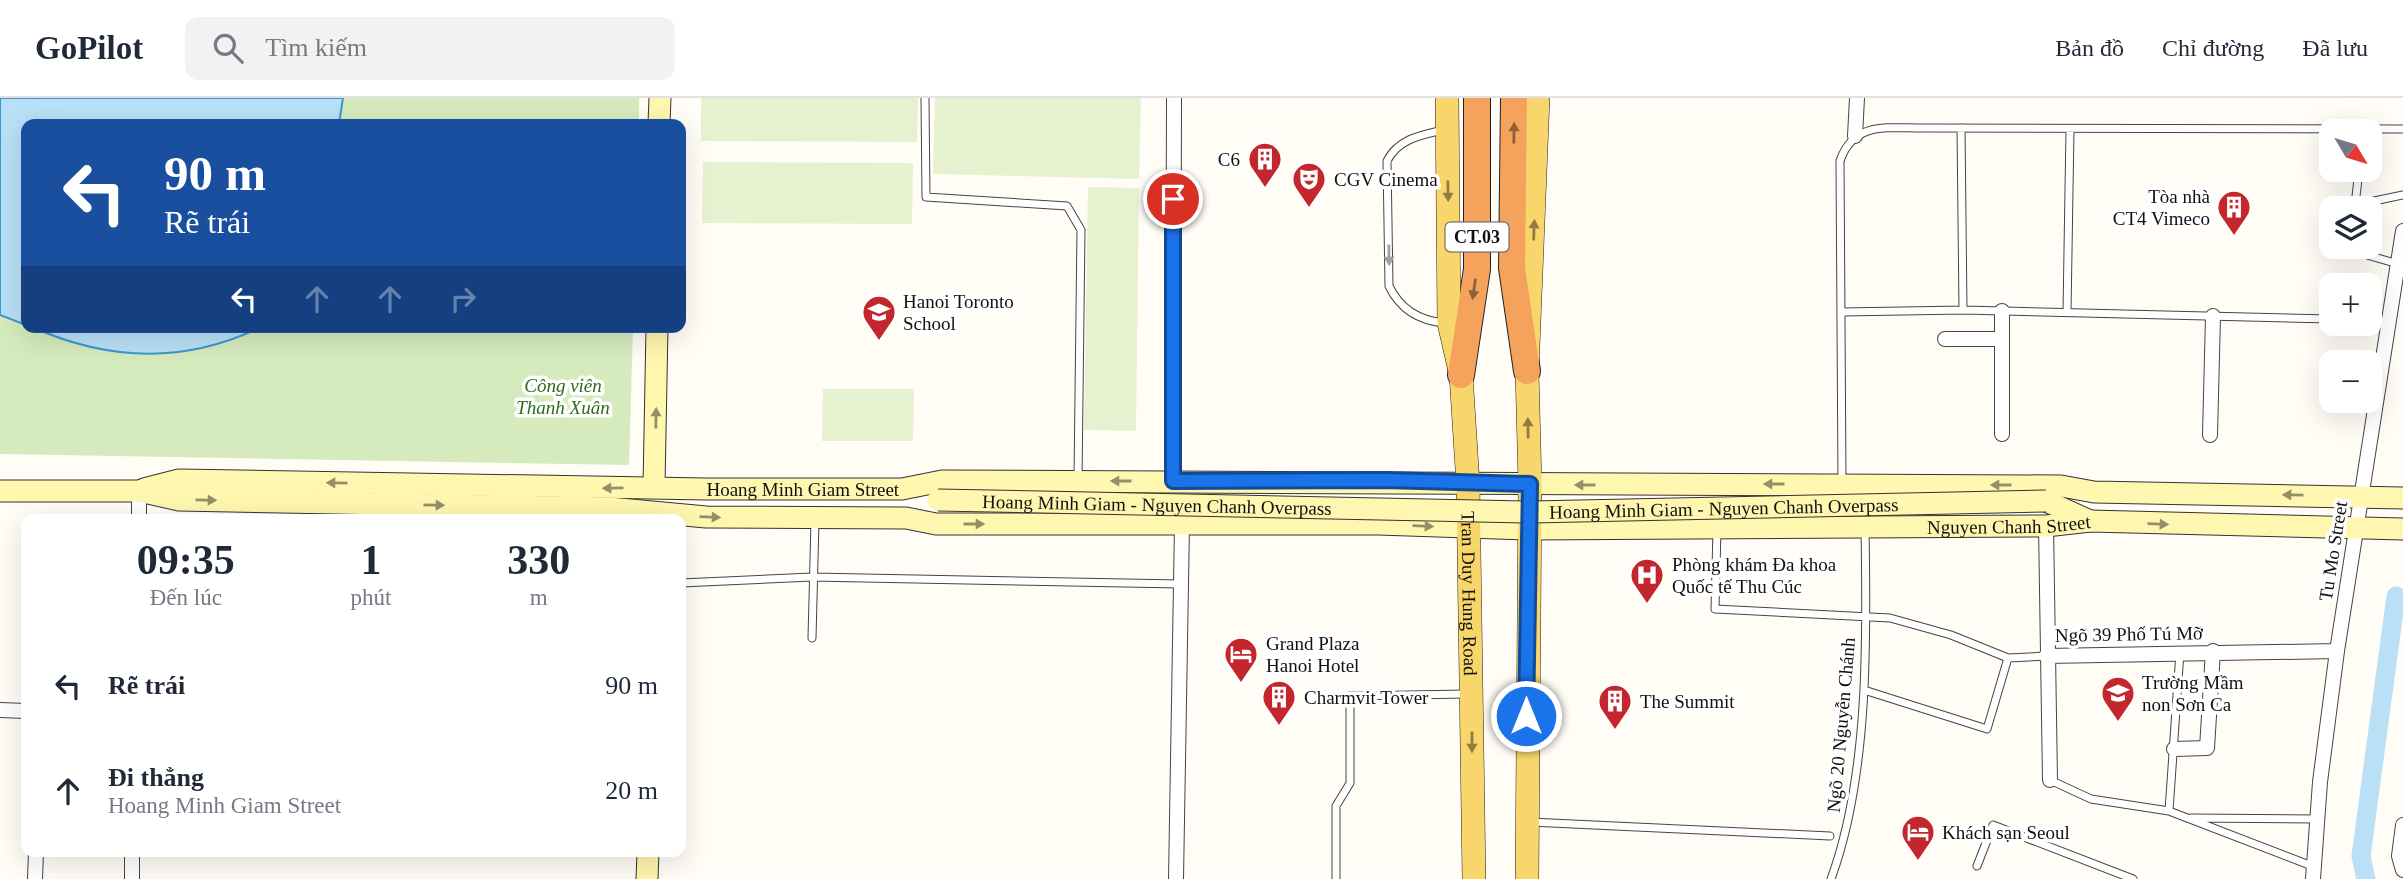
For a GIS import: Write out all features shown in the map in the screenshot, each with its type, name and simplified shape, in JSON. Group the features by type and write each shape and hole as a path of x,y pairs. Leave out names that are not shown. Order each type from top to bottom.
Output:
{"highway":[{"name":"CT.03","path":"1461,375 1477,269 1476,98"},
{"name":"CT.03","path":"1514,98 1512,268 1527,371"}],"main road":[{"name":"Tran Duy Hung Road","path":"1447,98 1449,323 1461,375 1468,484 1474,879"},
{"path":"1527,879 1530,484 1527,371 1538,98"}],"street":[{"path":"659,119 660,98"},
{"path":"1173,481 1174,98"},
{"path":"1855,136 1857,98"},
{"name":"Tu Mo Street","path":"2313,873 2337,650 2403,231"},
{"path":"2002,311 2002,434"},
{"path":"2210,435 2213,316"},
{"path":"654,486 657,333"},
{"path":"1945,339 2002,339"},
{"name":"Hoang Minh Giam Street","path":"139,491 179,480 614,489 654,486 902,489 942,481 1385,480 1530,484"},
{"path":"1378,524 1395,517 1405,507 1405,495 1399,487 1385,480"},
{"name":"Nguyen Chanh Street","path":"1530,484 2061,486 2094,492 2403,498"},
{"path":"1628,528 1616,522 1612,508 1616,500 1641,486"},
{"name":"Hoang Minh Giam - Nguyen Chanh Overpass","path":"902,489 938,500 1532,512 2046,501 2094,492"},
{"name":"Hoang Minh Giam Street","path":"0,491 139,491 179,500 605,514"},
{"path":"139,491 139,514"},
{"path":"906,518 938,500"},
{"name":"Hoang Minh Giam - Nguyen Chanh Overpass","path":"2046,501 2090,521"},
{"name":"Hoang Minh Giam Street","path":"686,518 815,520 906,518 936,524 1378,524 1529,529"},
{"name":"Nguyen Chanh Street","path":"1529,529 2046,526 2090,521 2355,530 2403,529"},
{"path":"1176,879 1182,524"},
{"path":"2046,526 2050,780"},
{"name":"Ngõ 39 Phố Tú Mỡ","path":"2046,656 2337,650"},
{"name":"Ngõ 39 Phố Tú Mỡ","path":"2174,748 2207,748 2213,651"},
{"path":"0,710 21,711"},
{"path":"2403,825 2399,856 2403,870"},
{"path":"36,857 36,879"},
{"path":"132,857 132,879"},
{"path":"647,879 648,857"}],"lane":[{"path":"925,98 926,197 1067,206 1082,230 1078,481"},
{"path":"1961,128 1962,310"},
{"path":"1842,484 1840,161 1845,147 1855,136 1869,130 1961,128 2319,130"},
{"path":"1448,129 1407,140 1393,149 1387,160 1389,286 1396,300 1404,307 1428,321 1449,323"},
{"path":"2067,312 2070,129"},
{"path":"2382,130 2403,129"},
{"path":"2382,200 2403,195"},
{"path":"2381,259 2398,264"},
{"path":"1842,312 1962,310 2319,319"},
{"path":"2382,321 2389,321"},
{"path":"812,638 815,520"},
{"path":"1717,528 1715,609 1890,618 1951,635 2008,658 2046,656"},
{"name":"Ngõ 20 Nguyễn Chánh","path":"1831,879 1847,837 1864,690 1865,528"},
{"path":"686,583 812,577 1181,584"},
{"path":"2169,811 2180,652"},
{"path":"1864,690 1987,729 2008,658"},
{"path":"1336,879 1336,806 1350,783 1350,696 1471,694"},
{"path":"2050,780 2091,799 2169,811 2313,873"},
{"path":"2187,818 2317,819"},
{"path":"1526,821 1830,836"},
{"path":"1977,866 1993,825 2133,879"}],"green space":[{"name":"Công viên Thanh Xuân","path":"0,98 639,98 639,119 21,119 21,333 633,333 629,465 0,454"},
{"path":"701,98 918,98 917,142 701,141"},
{"path":"935,98 1141,98 1139,179 933,174"},
{"path":"703,162 913,163 912,224 702,223"},
{"path":"1088,187 1139,188 1136,431 1084,430"},
{"path":"823,389 914,389 913,441 822,441"}],"water":[{"path":"0,98 343,98 340,119 21,119 21,323 0,315"},
{"path":"48,333 246,333 204,347 146,354 89,347"}],"waterway":[{"path":"2366,879 2361,856 2396,596"}],"place":[{"name":"C6","path":"1265,189"},
{"name":"CGV Cinema","path":"1309,209"},
{"name":"Tòa nhà CT4 Vimeco","path":"2234,237"},
{"name":"Hanoi Toronto School","path":"879,342"},
{"name":"Phòng khám Đa khoa Quốc tế Thu Cúc","path":"1647,605"},
{"name":"Grand Plaza Hanoi Hotel","path":"1241,684"},
{"name":"Trường Mầm non Sơn Ca","path":"2118,723"},
{"name":"Charmvit Tower","path":"1279,727"},
{"name":"The Summit","path":"1615,731"},
{"name":"Khách sạn Seoul","path":"1918,862"}],"route":[{"path":"1173,199 1173,481 1385,480 1530,484 1526,716"}]}
